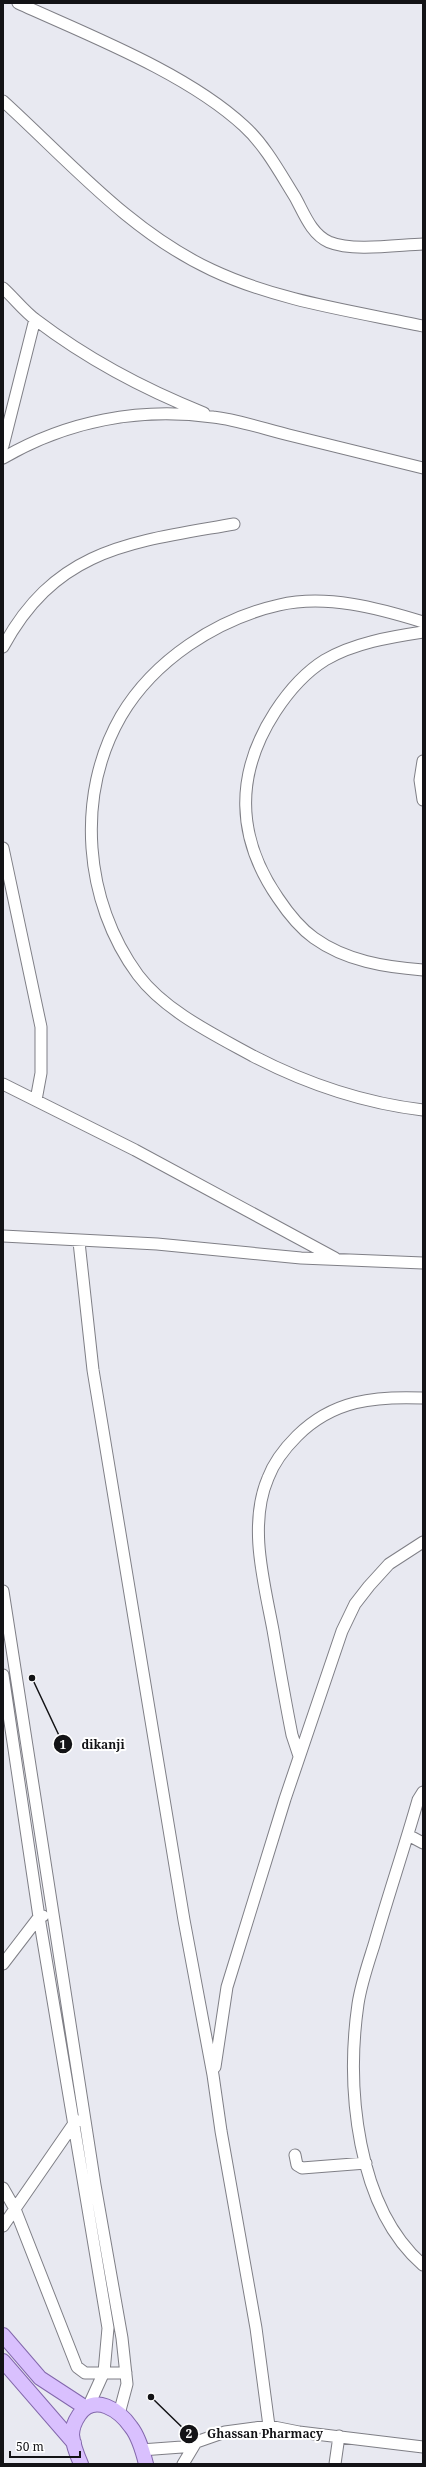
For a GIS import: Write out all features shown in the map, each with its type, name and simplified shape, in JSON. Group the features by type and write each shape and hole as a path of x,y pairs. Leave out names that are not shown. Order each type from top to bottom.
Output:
{"main road":[{"path":"3,2335 40,2378 87,2406 104,2405 119,2414 132,2428 142,2450 146,2464"},
{"path":"17,2352 4,2362 74,2443"},
{"path":"81,2464 74,2443 73,2428 76,2420 87,2406"}],"street":[{"path":"18,3 162,71 233,117 261,145 307,220 329,242 354,246 423,244"},
{"path":"3,101 138,225 211,270 264,290 423,326"},
{"path":"3,288 35,319 84,352 174,401 214,417 423,468"},
{"path":"3,446 35,319"},
{"path":"3,458 47,436 100,420 148,414 214,417"},
{"path":"3,647 28,608 46,589 84,561 129,544 234,524"},
{"path":"423,622 348,604 302,602 281,604 256,611 210,631 166,663 140,691 121,716 105,754 94,802 91,831 95,872 108,919 138,975 159,995 205,1029 298,1077 348,1096 388,1106 423,1110"},
{"path":"423,632 350,649 325,661 308,673 281,703 258,742 248,773 245,799 250,835 261,870 286,910 304,930 327,946 360,960 423,970"},
{"path":"423,761 420,780 423,800"},
{"path":"3,848 41,1027 41,1073 36,1100"},
{"path":"3,1084 135,1150 338,1260"},
{"path":"3,1236 79,1242 157,1244 245,1254 338,1260 423,1263"},
{"path":"79,1242 93,1370 184,1920 214,2075 220,2131 256,2328 269,2426"},
{"path":"299,1756 292,1735 265,1591 260,1546 259,1519 268,1477 287,1446 312,1421 330,1411 352,1403 379,1398 423,1398"},
{"path":"214,2075 227,1987 299,1756 347,1616 369,1586 389,1564 423,1542"},
{"path":"3,1591 9,1695 39,1917 109,2265 122,2338 127,2384 119,2414"},
{"path":"3,1675 9,1695 52,1914 98,2267 108,2328 104,2372 87,2406"},
{"path":"423,1792 418,1800 383,1911 358,2003 354,2076 358,2123 372,2188 392,2229 423,2265"},
{"path":"408,1835 423,1843"},
{"path":"3,1964 39,1917 52,1914"},
{"path":"3,2226 80,2121"},
{"path":"294,2155 296,2165 302,2168 366,2163"},
{"path":"3,2188 15,2209 77,2367 86,2373 126,2373"},
{"path":"98,2267 109,2265"},
{"path":"142,2450 195,2444 225,2432 269,2426 299,2432 423,2447"},
{"path":"335,2464 339,2436"},
{"path":"183,2464 195,2444"}],"place":[{"name":"dikanji","path":"32,1678"},
{"name":"Ghassan Pharmacy","path":"151,2397"}]}
